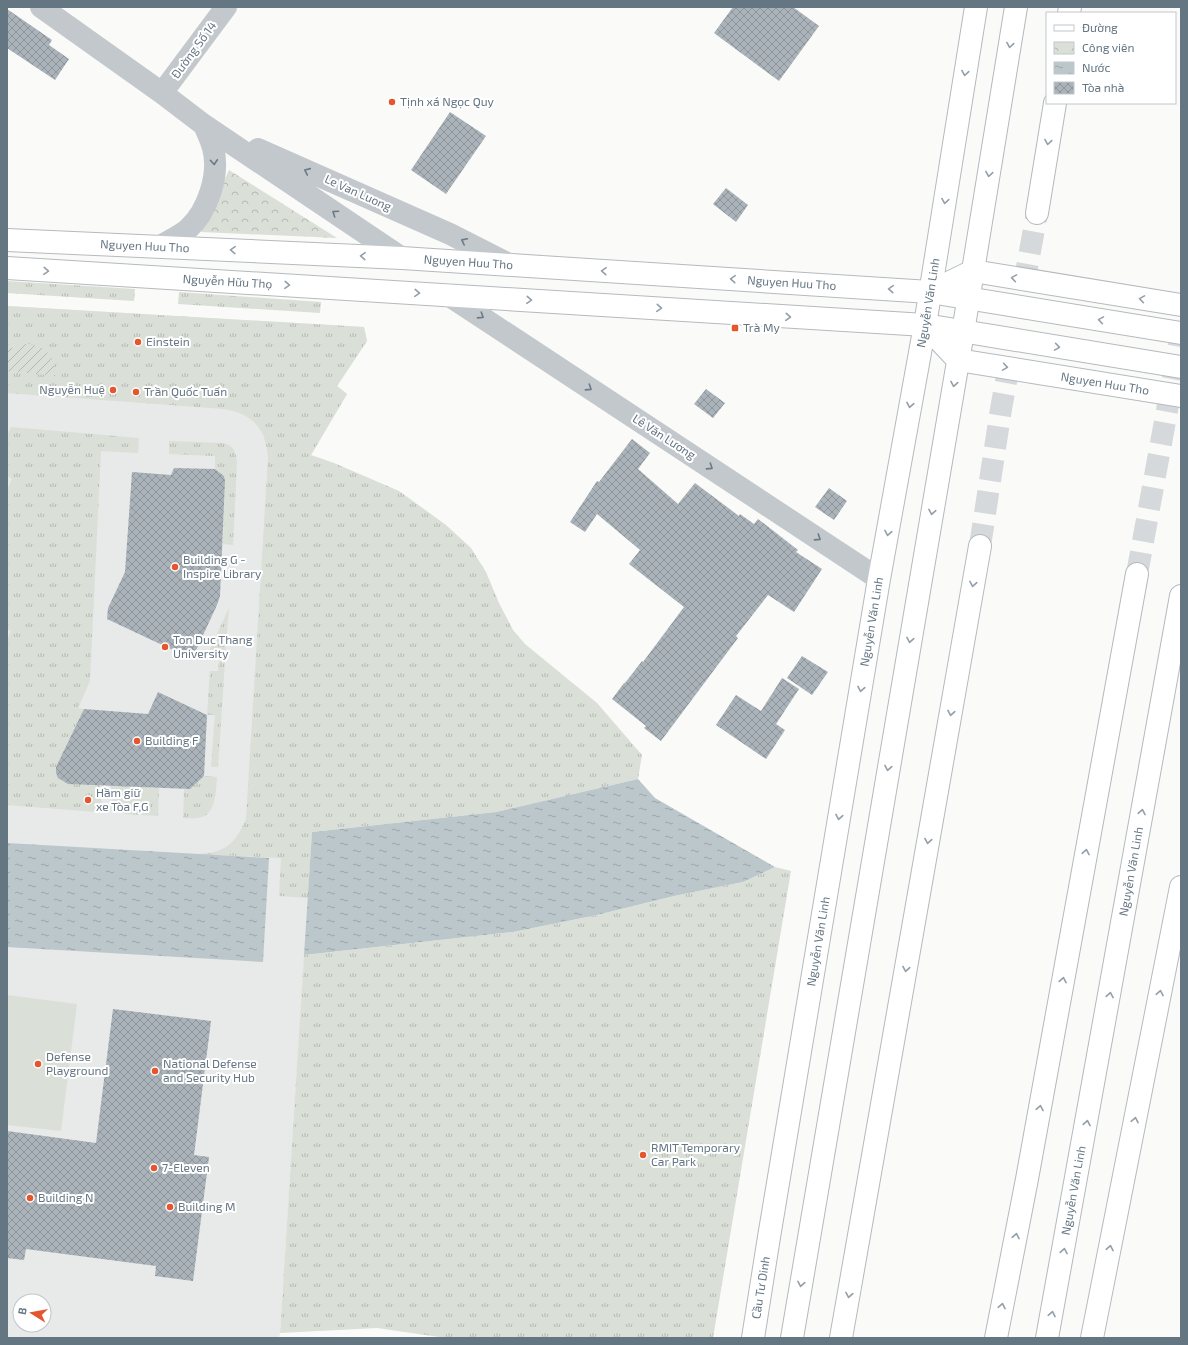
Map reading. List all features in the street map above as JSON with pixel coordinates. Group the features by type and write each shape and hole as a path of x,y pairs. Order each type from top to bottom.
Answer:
{"main road":[{"name":"Nguyễn Văn Linh","path":"769,1237 880,579 925,325 976,7"},
{"path":"792,1338 963,332 1016,7"},
{"path":"1037,213 1055,104"},
{"name":"Nguyen Huu Tho","path":"7,240 402,258 930,292 1181,333"},
{"name":"Nguyễn Hữu Thọ","path":"7,268 448,295"},
{"name":"Nguyen Huu Tho","path":"930,292 973,271"},
{"path":"973,271 1181,305"},
{"path":"448,295 925,325 1181,367"},
{"path":"925,325 958,360"},
{"name":"Nguyen Huu Tho","path":"958,360 1181,396"},
{"path":"841,1338 980,546"},
{"path":"996,1338 1137,574"},
{"name":"Nguyễn Văn Linh","path":"1047,1338 1181,596"},
{"path":"1092,1338 1181,887"},
{"name":"Cầu Tư Dinh","path":"753,1338 769,1237"}],"street":[{"name":"Le Van Luong","path":"41,7 162,93 204,125 402,258"},
{"name":"Đường Số 14","path":"162,93 226,7"},
{"name":"Le Van Luong","path":"204,125 450,234 511,265"},
{"path":"159,247 187,230 201,214 210,193 215,171 214,149 204,125"},
{"name":"Lê Văn Lương","path":"448,295 880,579"}],"shaded area":[{"name":"Ton Duc Thang University","path":"7,306 364,327 367,341 337,386 347,394 311,455 308,898 279,1338 7,1338"}],"green space":[{"path":"229,170 337,238 201,232"},
{"path":"7,281 135,289 134,301 7,293"},
{"path":"179,292 321,302 320,313 178,304"},
{"path":"7,306 364,327 367,341 337,386 347,394 311,455 334,463 399,491 446,525 471,548 486,572 499,603 513,630 525,644 597,703 642,755 638,779 496,812 312,832 308,898 279,896 281,858 196,854 214,852 227,846 237,836 246,819 268,458 264,438 256,424 250,419 234,411 224,409 7,393"},
{"path":"19,345 36,345 49,354 54,364 55,376 7,371 7,350"},
{"path":"11,427 139,438 138,453 101,451 90,681 78,708 84,709 56,767 58,778 68,784 100,785 101,800 109,813 7,805 7,641 11,631 7,629 7,490 12,479 7,476 7,436"},
{"path":"169,441 223,443 227,444 234,450 237,463 233,545 223,544 225,481 224,476 215,469 215,456 169,454"},
{"path":"229,608 225,656 208,653"},
{"path":"219,661 225,661 218,767 211,767 215,715 207,715 210,671 218,671"},
{"path":"204,776 217,777 216,794 213,806 207,815 202,817 183,818 184,789 190,789"},
{"path":"111,785 159,788 158,816 124,814 113,801 111,795"},
{"path":"775,867 791,871 713,1338 446,1338 377,1328 280,1333 304,955 513,932 597,915 674,896 743,882"},
{"name":"Defense Playground","path":"7,995 77,1004 61,1131 7,1125"}],"water":[{"path":"638,779 655,798 775,867 743,882 674,896 597,915 513,932 304,955 312,832 496,812"},
{"path":"7,843 269,858 263,962 7,947"}],"building":[{"path":"733,7 793,7 819,26 779,81 714,33"},
{"path":"7,9 52,40 49,45 69,59 55,80 7,48"},
{"path":"450,112 486,136 446,194 411,170"},
{"path":"726,188 748,205 736,222 713,204"},
{"path":"706,389 725,403 713,418 694,404"},
{"path":"632,439 650,453 638,469 678,504 695,483 739,516 740,514 754,524 758,519 798,550 796,552 822,569 794,612 768,595 736,636 738,638 661,741 644,728 646,726 612,699 642,661 643,662 684,607 629,564 640,550 597,514 585,532 570,522 597,481 599,482"},
{"name":"Building G - Inspire Library","path":"174,468 215,469 224,476 225,481 220,596 192,659 107,619 108,608 125,572 132,472 171,475"},
{"path":"829,488 847,501 834,520 815,507"},
{"path":"802,656 828,672 812,695 787,678"},
{"path":"782,678 799,689 776,724 785,730 766,759 716,725 736,695 761,711"},
{"name":"Building F","path":"158,692 207,715 204,776 190,789 68,784 58,778 56,767 84,709 148,714"},
{"path":"113,1009 211,1021 194,1155 209,1157 193,1281 155,1276 156,1266 26,1249 24,1260 7,1258 7,1131 96,1143"}],"tunnel":[{"path":"980,546 1001,409 1037,213"},
{"path":"1137,574 1181,334"}],"place":[{"name":"Tịnh xá Ngọc Quy","path":"392,102"},
{"name":"Trà My","path":"735,328"},
{"name":"Einstein","path":"138,342"},
{"name":"Nguyễn Huệ","path":"113,390"},
{"name":"Trần Quốc Tuấn","path":"136,392"},
{"name":"Building G - Inspire Library","path":"175,567"},
{"name":"Ton Duc Thang University","path":"165,647"},
{"name":"Building F","path":"137,741"},
{"name":"Hầm giữ xe Tòa F,G","path":"88,800"},
{"name":"Defense Playground","path":"38,1064"},
{"name":"National Defense and Security Hub","path":"155,1071"},
{"name":"RMIT Temporary Car Park","path":"643,1155"},
{"name":"7-Eleven","path":"154,1168"},
{"name":"Building N","path":"30,1198"},
{"name":"Building M","path":"170,1207"}]}
